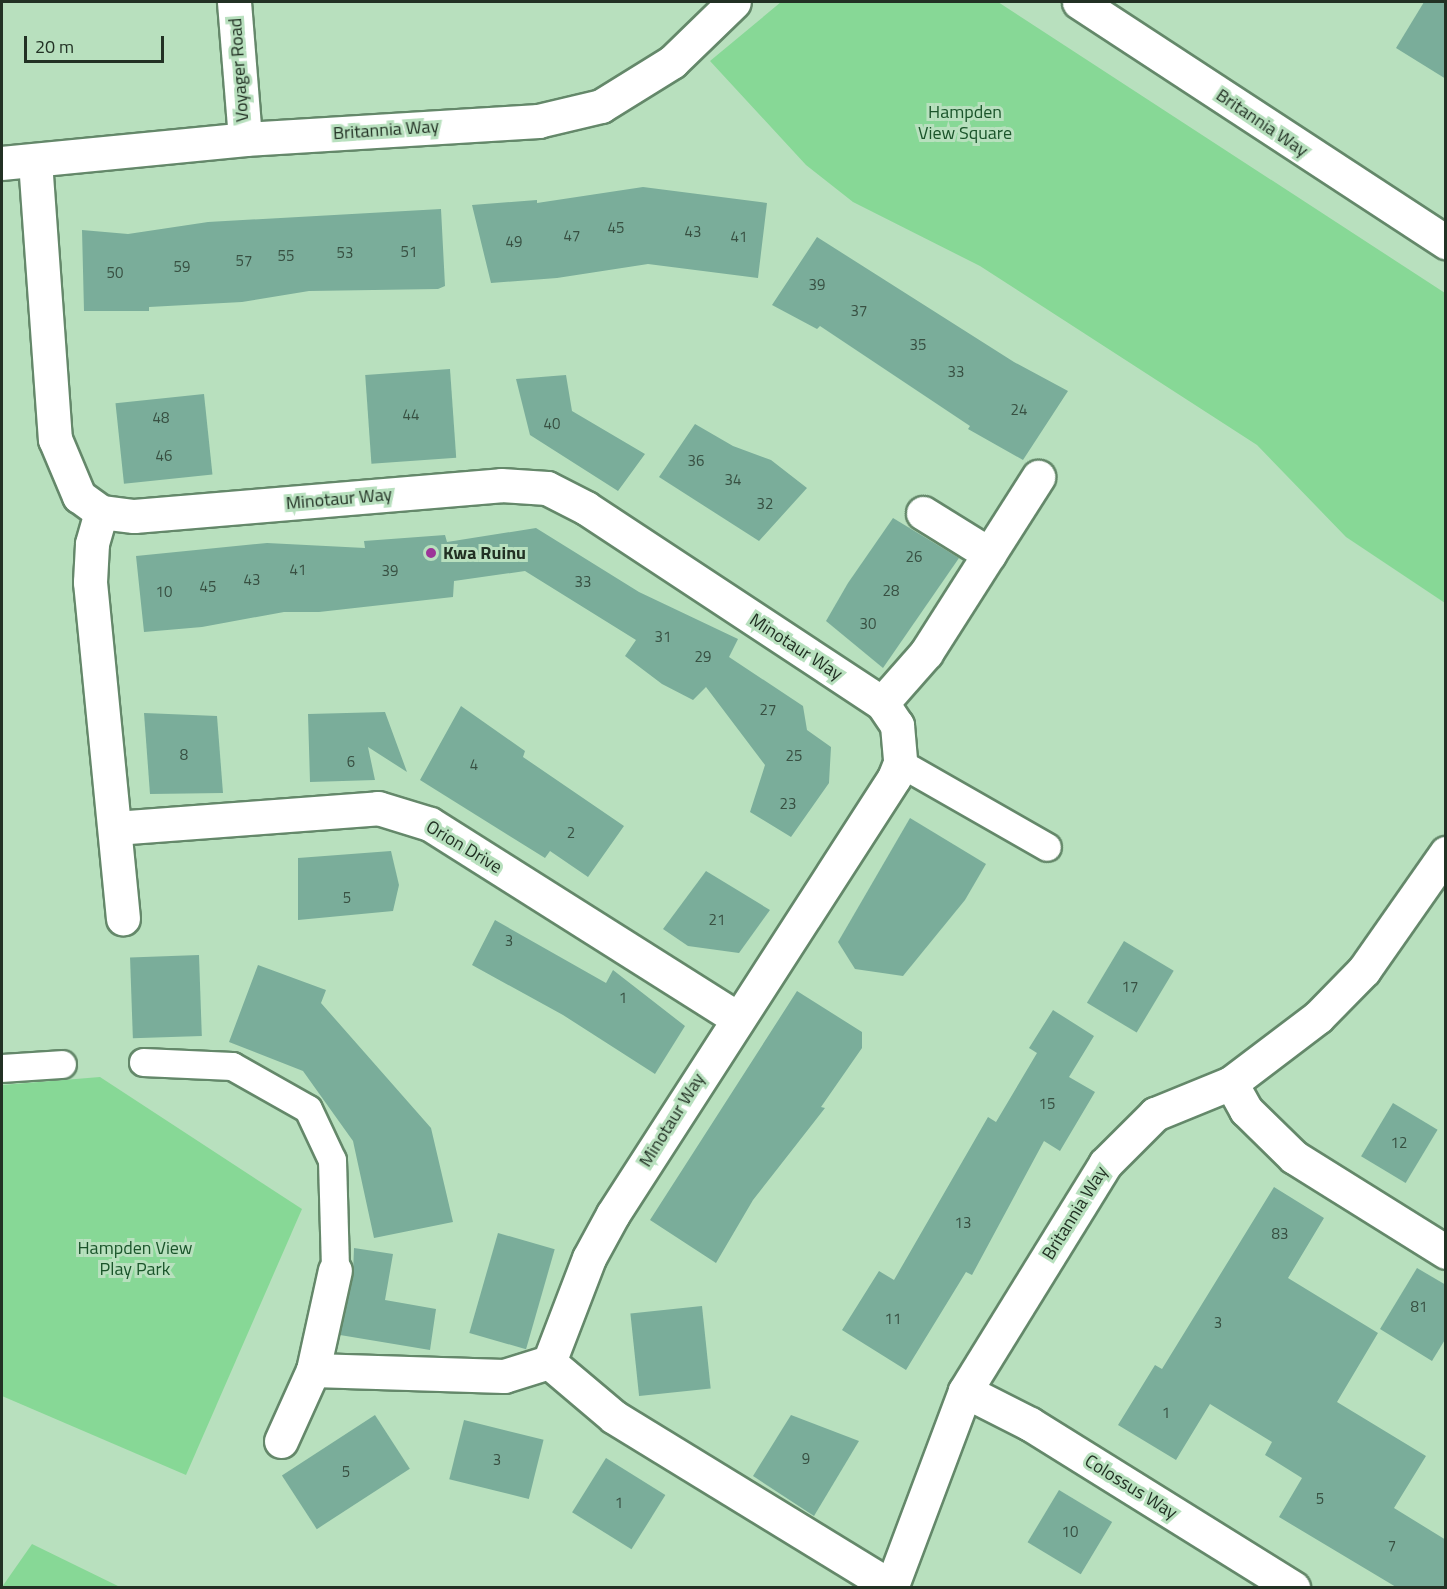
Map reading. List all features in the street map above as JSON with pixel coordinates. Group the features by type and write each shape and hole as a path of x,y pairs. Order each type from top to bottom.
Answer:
{"street":[{"name":"Voyager Road","path":"234,2 244,139"},
{"name":"Britannia Way","path":"2,163 244,139 538,120 601,106 672,62 734,2"},
{"name":"Britannia Way","path":"1079,2 1446,242"},
{"path":"34,161 55,439 79,496 100,512 92,544 90,582 123,918"},
{"path":"882,703 926,653 1038,477"},
{"name":"Minotaur Way","path":"100,512 134,516 501,485 548,488 586,508 882,703 897,725 900,763 608,1222 589,1258 549,1362"},
{"path":"924,513 989,554"},
{"name":"Orion Drive","path":"115,828 378,808 430,824 737,1017"},
{"name":"Britannia Way","path":"891,1587 965,1391 1105,1164 1155,1114 1231,1083 1318,1017 1364,970 1446,853"},
{"path":"1231,1083 1246,1110 1294,1157 1446,1252"},
{"path":"281,1441 313,1370 335,1270"},
{"path":"313,1370 504,1376 549,1362 614,1417 694,1470 891,1587"},
{"name":"Colossus Way","path":"965,1391 1030,1424 1293,1587"}],"lane":[{"path":"900,763 1047,847"},
{"path":"143,1062 232,1066 308,1109 332,1160 335,1270"},
{"path":"2,1068 62,1064"}],"green space":[{"name":"Hampden View Square","path":"781,2 998,2 1445,293 1445,603 1346,537 1257,445 980,266 853,202 806,165 710,61"},
{"name":"Hampden View Play Park","path":"100,1077 302,1209 186,1475 2,1396 2,1085"},
{"path":"32,1544 120,1587 2,1587"}],"building":[{"path":"1424,2 1446,2 1446,79 1396,48"},
{"path":"643,187 767,203 758,278 648,264 557,278 491,283 472,205 537,200 537,203"},
{"path":"441,209 445,286 438,289 309,291 242,302 149,307 149,311 84,311 82,230 128,234 208,222"},
{"path":"817,237 1014,362 1068,391 1023,460 968,429 970,426 820,326 817,329 772,305"},
{"path":"450,369 456,458 371,464 365,375"},
{"path":"566,375 572,411 645,454 618,491 530,435 516,379"},
{"path":"204,394 212,475 124,484 115,403"},
{"path":"695,424 733,446 771,460 807,488 759,541 659,477"},
{"path":"893,518 959,558 883,668 826,621 848,583"},
{"path":"536,528 639,592 738,639 729,657 803,706 807,730 831,747 829,783 791,837 750,812 765,765 706,687 693,700 662,684 625,656 636,640 525,571 454,581 453,597 319,612 284,612 202,627 144,632 136,556 267,543 365,548 364,541 445,535 447,542"},
{"path":"461,706 525,751 523,757 624,826 588,877 550,851 545,858 420,780"},
{"path":"385,712 407,772 368,747 375,780 310,782 308,714"},
{"path":"144,713 217,716 223,793 150,794"},
{"path":"910,818 986,864 965,900 903,976 855,969 838,942"},
{"path":"391,851 399,885 393,911 298,920 298,858"},
{"path":"706,871 770,910 739,953 688,946 663,929"},
{"path":"495,920 606,983 613,970 685,1026 655,1074 563,1015 472,965"},
{"path":"1124,941 1174,971 1137,1033 1087,1003"},
{"path":"199,955 202,1036 133,1038 130,957"},
{"path":"258,965 326,990 321,1003 431,1128 453,1222 374,1238 353,1141 303,1071 229,1042"},
{"path":"797,991 862,1032 862,1048 821,1107 825,1108 753,1200 716,1263 650,1220"},
{"path":"1053,1010 1094,1036 1069,1077 1095,1092 1060,1151 1044,1141 972,1275 966,1272 906,1370 842,1330 879,1271 894,1280 988,1117 996,1122 1037,1053 1029,1048"},
{"path":"1393,1103 1438,1130 1406,1183 1361,1156"},
{"path":"1274,1187 1324,1218 1288,1278 1378,1333 1337,1402 1426,1456 1394,1508 1446,1540 1446,1587 1396,1587 1279,1517 1302,1478 1265,1455 1272,1442 1210,1404 1176,1460 1118,1425 1155,1365 1162,1369"},
{"path":"498,1233 555,1249 526,1349 469,1333"},
{"path":"354,1248 393,1254 385,1300 436,1309 430,1350 340,1335 353,1274"},
{"path":"1417,1268 1446,1285 1446,1338 1432,1361 1380,1329"},
{"path":"702,1306 711,1389 639,1396 630,1314"},
{"path":"375,1415 410,1469 317,1529 282,1475"},
{"path":"791,1415 859,1441 814,1516 753,1476"},
{"path":"464,1420 544,1440 529,1499 449,1479"},
{"path":"606,1458 665,1495 631,1549 572,1512"},
{"path":"1059,1490 1112,1522 1081,1574 1028,1542"}],"place":[{"name":"Kwa Ruinu","path":"431,553"}]}
